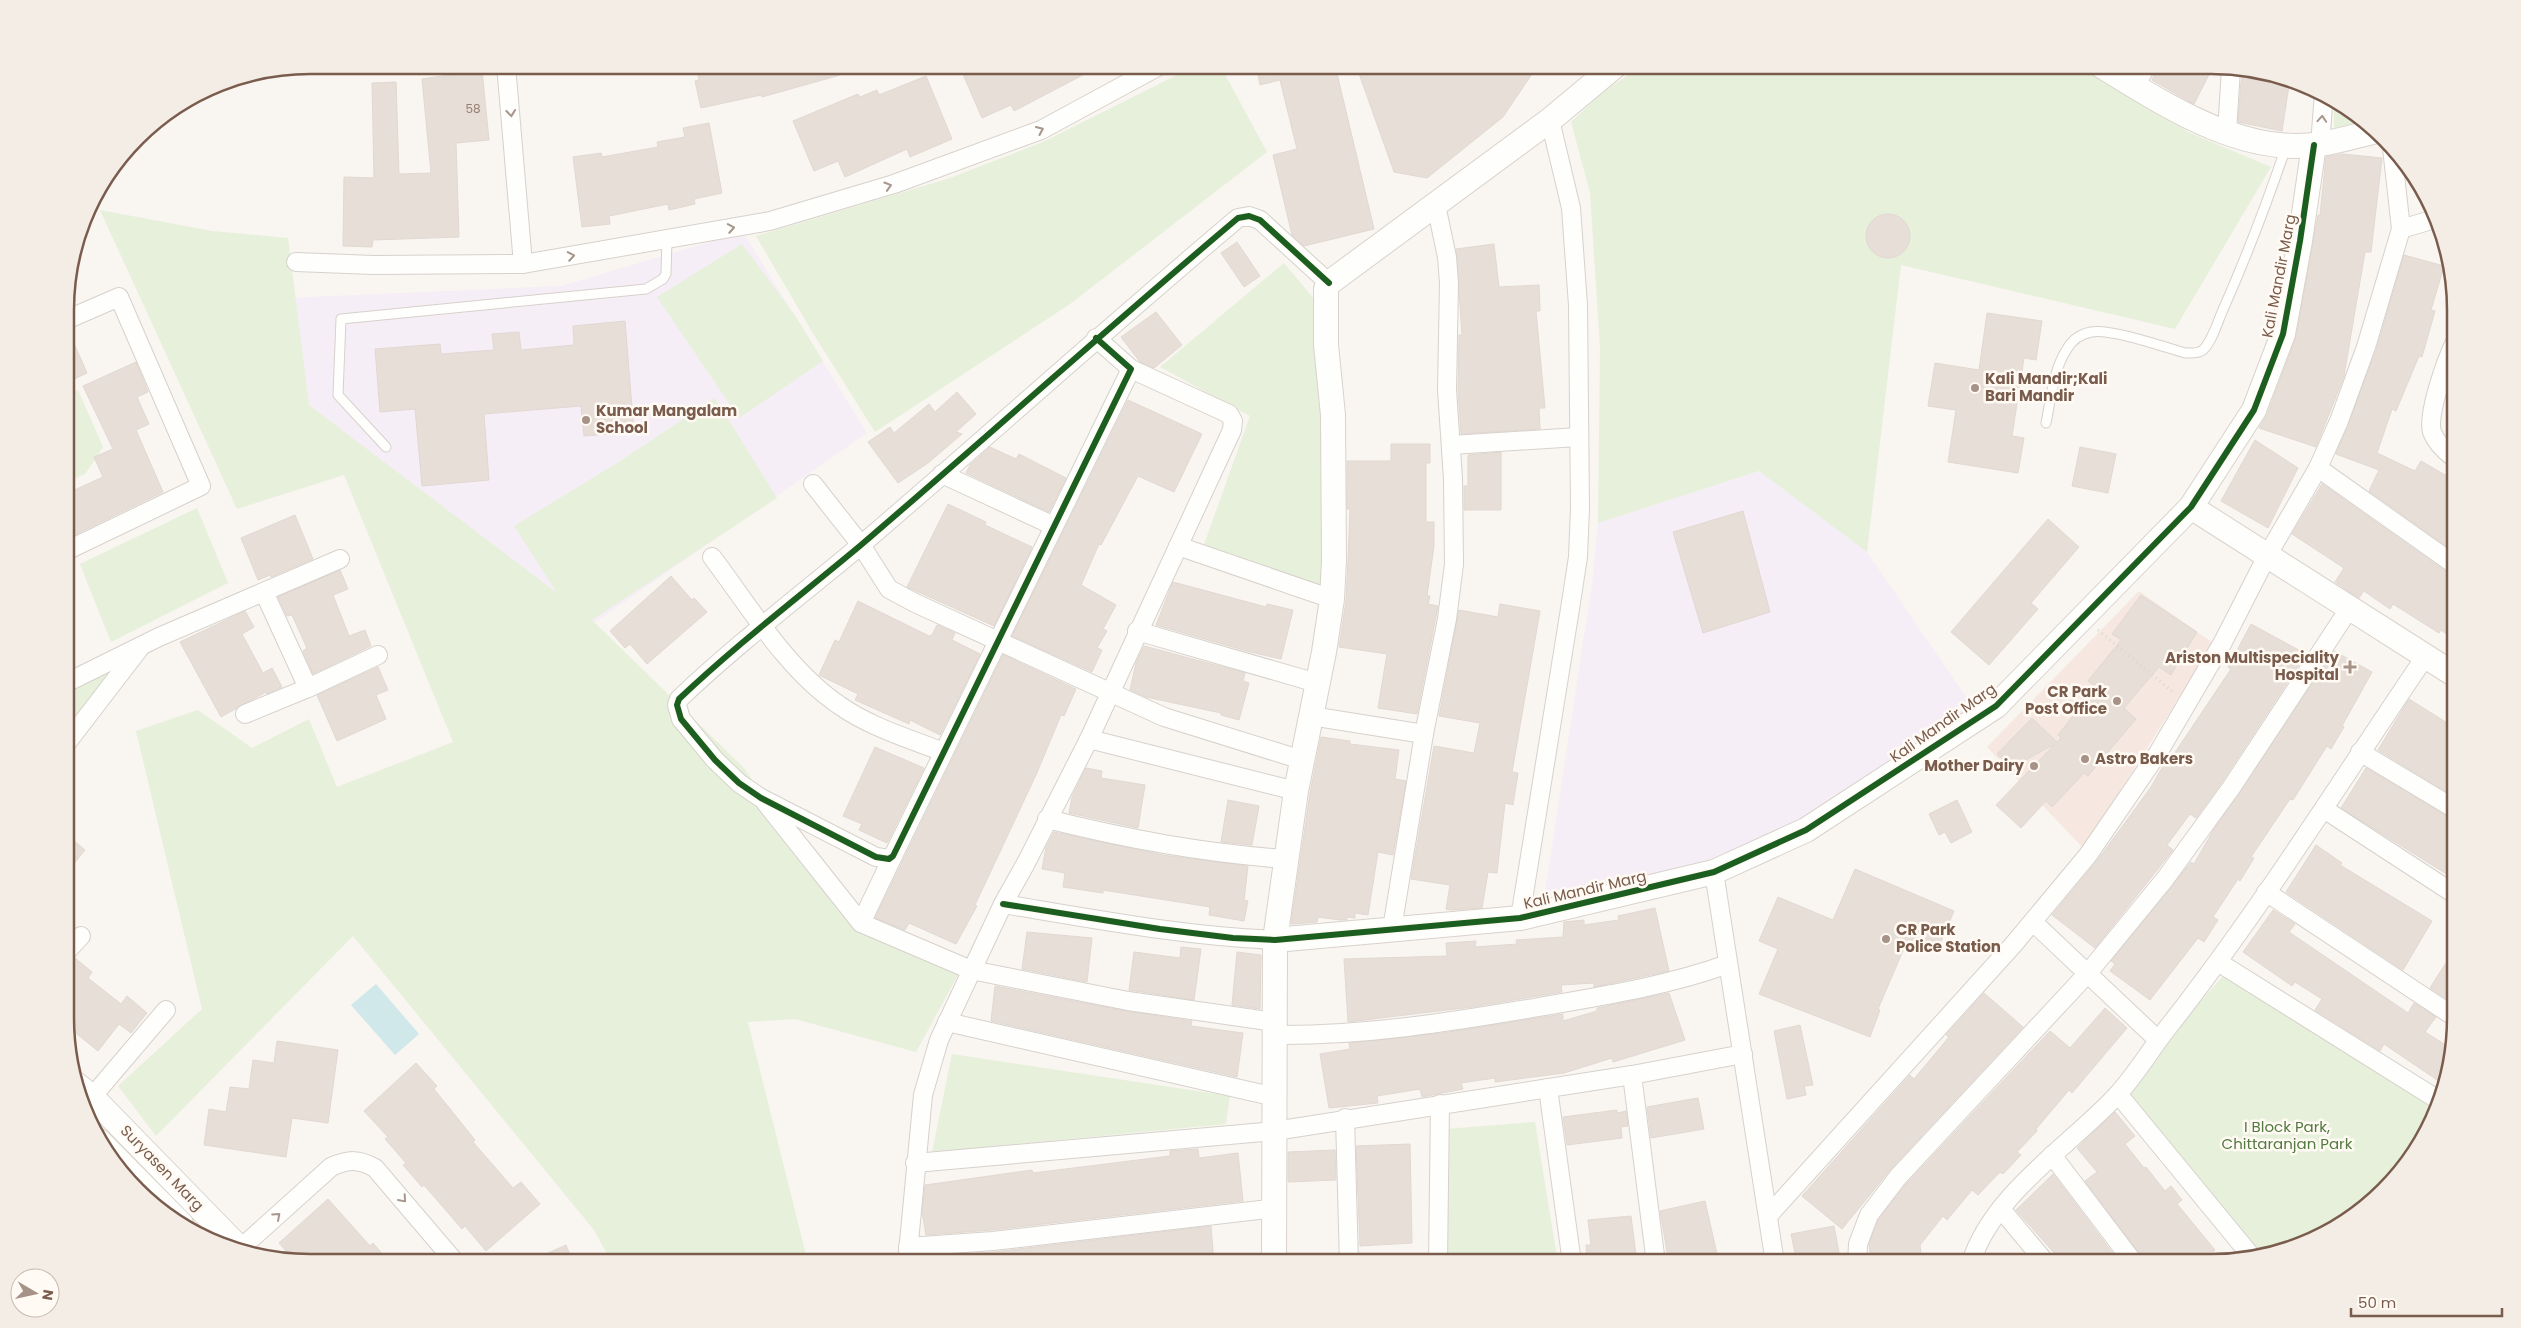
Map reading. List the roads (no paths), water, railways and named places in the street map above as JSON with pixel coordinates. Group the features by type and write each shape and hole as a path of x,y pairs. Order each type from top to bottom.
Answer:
{"street":[{"path":"507,74 523,264"},
{"path":"296,262 373,265 523,264 770,221 894,184 1041,130 1144,74"},
{"path":"1274,1254 1276,1208 1274,1131 1275,940 1296,791 1332,599 1335,496 1333,415 1324,296 1329,282 1550,120 1592,79 1601,74"},
{"path":"2115,74 2181,114 2227,133 2271,144 2317,145 2368,133"},
{"path":"2136,86 2142,74"},
{"path":"2227,133 2231,74"},
{"path":"2317,145 2323,102"},
{"path":"1520,918 1578,557 1580,508 1578,305 1571,208 1550,120"},
{"name":"Kali Mandir Marg","path":"1275,940 1520,918 1714,872 1806,830 1996,706 2191,506 2254,410 2283,334 2317,145"},
{"path":"1768,1216 2033,922 2088,855 2158,753 2223,642 2267,556 2318,468 2339,421 2366,347 2400,229 2393,160"},
{"path":"1392,928 1424,734 1447,619 1454,564 1447,390 1448,275 1447,257 1436,205"},
{"path":"893,856 889,859 876,856 761,798 739,783 715,760 681,719 677,705 684,695 763,625 861,545 1096,338 1238,218 1249,216 1260,220 1329,282"},
{"path":"2400,229 2430,220"},
{"path":"74,317 119,297 201,486 74,547"},
{"path":"908,1254 923,1095 938,1040 1003,904 1089,739 1137,631 1232,430 1233,421 1229,414 1132,369 1096,338"},
{"path":"2447,367 2432,415 2432,430 2438,444 2447,452"},
{"path":"861,923 998,639 1132,369"},
{"path":"1450,445 1578,437"},
{"path":"2318,468 2447,559"},
{"path":"942,474 1054,526"},
{"path":"813,484 861,545 889,589 915,603 998,639 1164,717 1302,760"},
{"path":"2191,506 2447,670"},
{"path":"1178,546 1332,599"},
{"path":"712,557 763,625 810,682 838,705 868,722 943,752"},
{"path":"74,679 141,646 340,559"},
{"path":"264,592 308,688"},
{"path":"1857,1254 1858,1244 1869,1215 1898,1177 2088,973 2165,879 2231,788 2349,609"},
{"path":"1137,631 1317,683"},
{"path":"74,734 141,646"},
{"path":"245,714 308,688 378,655"},
{"path":"1974,1254 2001,1208 2052,1155 2118,1094 2218,962 2324,810 2360,752 2426,657"},
{"path":"1311,716 1424,734"},
{"path":"1089,739 1296,791"},
{"path":"2360,752 2447,804"},
{"path":"761,798 861,923 971,970 1274,1028 1322,1034 1411,1026 1491,1015 1601,996 1698,975 1728,964"},
{"path":"2324,810 2447,889"},
{"path":"1047,818 1176,848 1286,859"},
{"path":"1714,872 1774,1254"},
{"path":"2266,892 2447,1012"},
{"path":"1003,904 1169,930 1233,938 1275,940"},
{"path":"2033,922 2158,1040"},
{"path":"74,944 81,936"},
{"path":"2218,962 2434,1097"},
{"path":"85,1089 166,1010"},
{"path":"947,1022 1275,1097"},
{"path":"916,1163 1274,1131 1345,1118 1632,1075 1743,1054"},
{"path":"1632,1075 1655,1254"},
{"path":"1548,1088 1571,1254"},
{"name":"Suryasen Marg","path":"85,1091 233,1241"},
{"path":"2118,1094 2247,1251"},
{"path":"1438,1254 1440,1104"},
{"path":"1345,1118 1349,1254"},
{"path":"2052,1155 2128,1254"},
{"path":"249,1246 331,1167 346,1160 362,1160 376,1168 448,1254"},
{"path":"914,1254 993,1241 1276,1208"},
{"path":"2001,1208 2039,1254"}],"lane":[{"path":"2046,423 2058,369 2067,349 2077,337 2092,331 2109,332 2185,353 2194,354 2202,351 2209,342 2263,214 2287,145"},
{"path":"386,447 338,395 341,319 646,289 663,279 666,274 667,239"}],"water":[{"path":"376,984 419,1034 395,1055 351,1005"}],"place":[{"name":"Kali Mandir;Kali Bari Mandir","path":"1975,388"},
{"name":"Kumar Mangalam School","path":"586,420"},
{"name":"Ariston Multispeciality Hospital","path":"2350,667"},
{"name":"CR Park Post Office","path":"2117,701"},
{"name":"Astro Bakers","path":"2085,759"},
{"name":"Mother Dairy","path":"2034,766"},
{"name":"CR Park Police Station","path":"1886,939"}],"park label":[{"name":"I Block Park, Chittaranjan Park","path":"2287,1136"}]}
